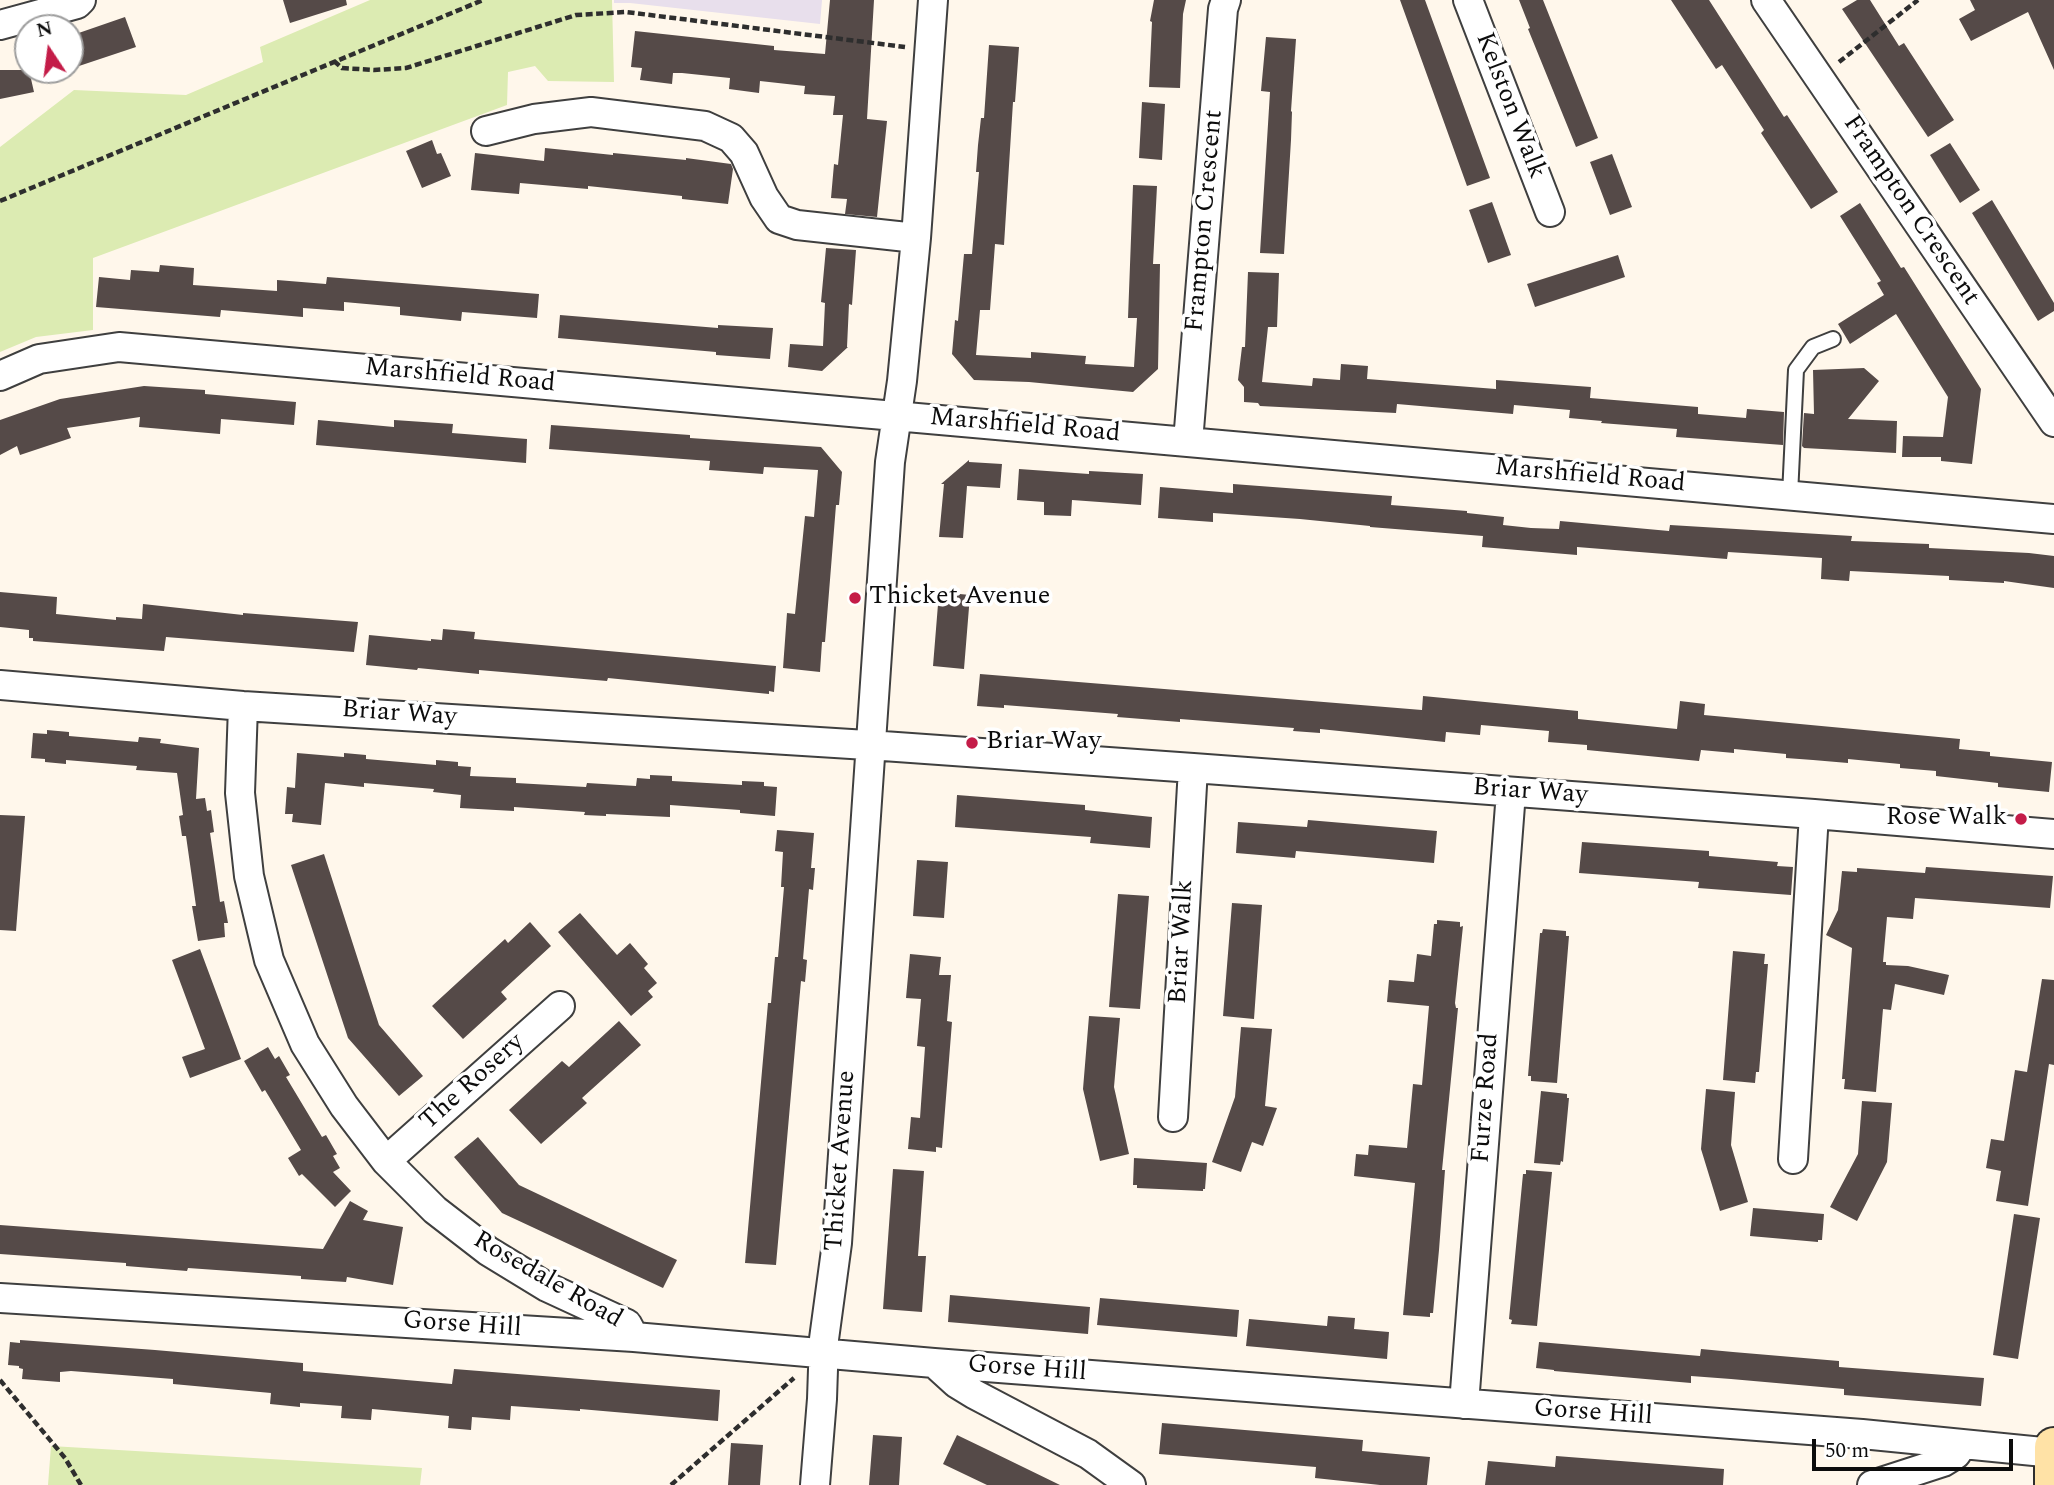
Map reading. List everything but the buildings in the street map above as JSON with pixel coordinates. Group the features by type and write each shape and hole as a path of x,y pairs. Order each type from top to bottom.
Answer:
{"street":[{"path":"0,25 77,4 81,0"},
{"name":"Thicket Avenue","path":"815,1485 825,1323 837,1244 890,462 902,381 916,238 933,0"},
{"name":"Frampton Crescent","path":"1188,442 1223,9 1226,0"},
{"name":"Kelston Walk","path":"1468,0 1550,212"},
{"name":"Frampton Crescent","path":"1766,0 2054,422"},
{"path":"486,131 534,119 591,112 705,126 731,138 744,153 764,198 779,219 797,225 916,238"},
{"name":"Marshfield Road","path":"0,376 39,359 119,347 2054,519"},
{"name":"Briar Way","path":"0,685 243,705 1193,768 2054,834"},
{"name":"Rosedale Road","path":"243,705 240,793 249,876 269,960 305,1044 344,1105 386,1161 435,1210 488,1251 547,1287 627,1324 634,1337"},
{"name":"Briar Walk","path":"1173,1116 1193,768"},
{"name":"Furze Road","path":"1464,1404 1511,792"},
{"path":"1793,1159 1814,814"},
{"name":"The Rosery","path":"386,1161 560,1006"},
{"name":"Gorse Hill","path":"0,1298 634,1337 934,1363 1862,1434 2054,1459"},
{"path":"934,1363 956,1383 1088,1454 1130,1485"},
{"path":"1872,1485 1943,1462 1951,1458 1962,1445"}],"lane":[{"path":"1790,495 1796,369 1813,347 1833,339"}],"path":[{"path":"0,201 483,0"},
{"path":"1819,77 1918,0"},
{"path":"334,61 342,68 406,68 576,15 626,12 930,50"},
{"path":"671,1485 823,1353"},
{"path":"0,1380 65,1458 81,1485"}],"shaded area":[{"path":"614,0 822,0 820,24 614,3"}],"green space":[{"path":"370,0 612,0 614,82 548,81 535,66 508,72 507,105 93,258 93,330 36,337 0,352 0,147 74,90 186,95 263,62 260,47"},
{"path":"51,1446 422,1468 420,1485 48,1485"}],"place":[{"name":"Thicket Avenue","path":"855,598"},
{"name":"Briar Way","path":"972,743"},
{"name":"Rose Walk","path":"2021,819"}]}
